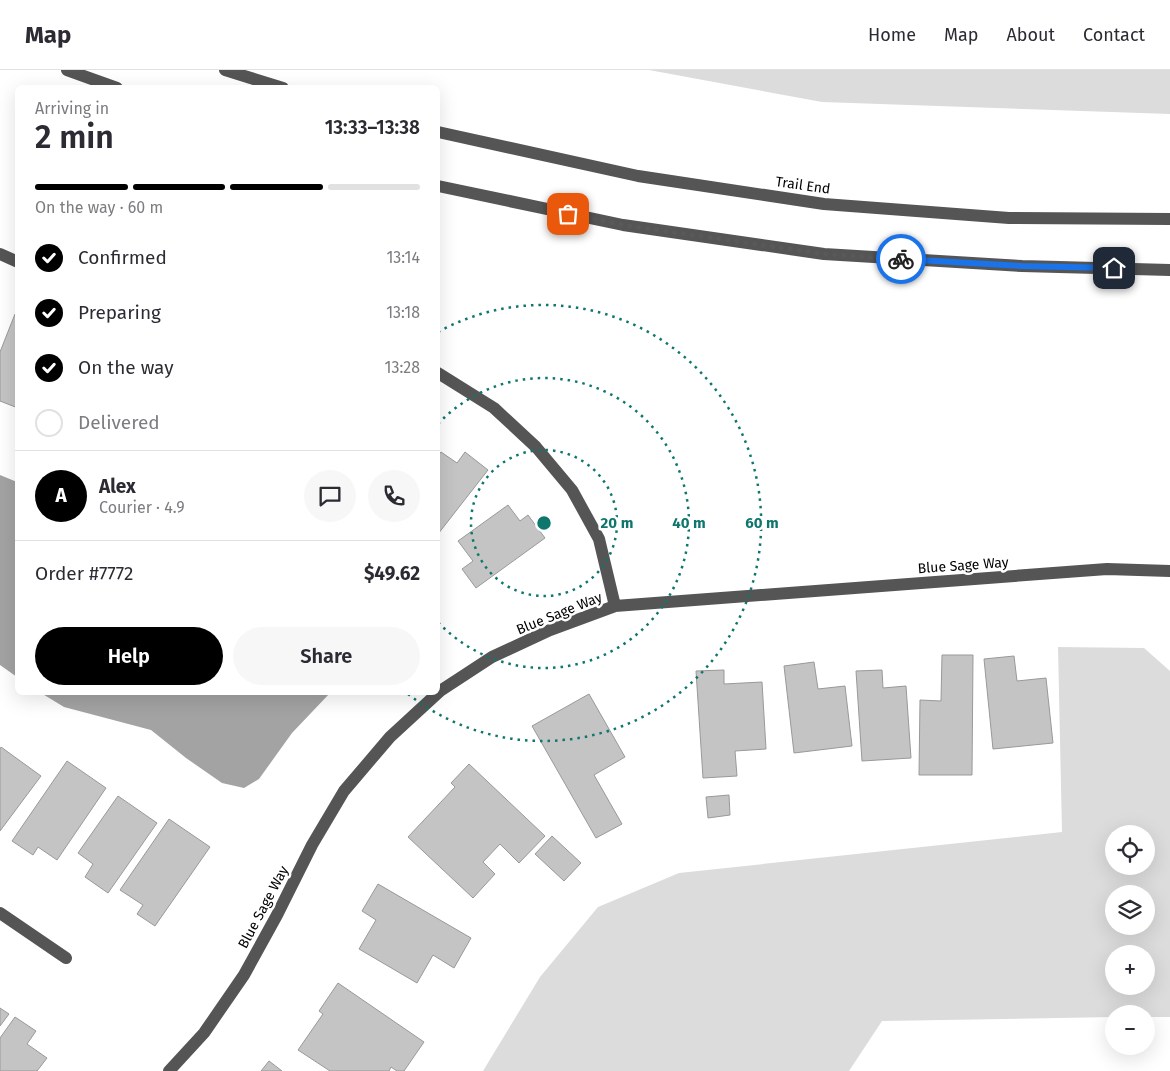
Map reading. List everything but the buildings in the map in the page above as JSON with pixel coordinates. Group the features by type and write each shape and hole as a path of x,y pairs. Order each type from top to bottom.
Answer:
{"street":[{"path":"67,70 109,85"},
{"path":"225,70 273,85"},
{"name":"Trail End","path":"440,132 638,176 824,204 1009,218 1170,219"},
{"path":"440,186 623,225 824,254 1022,266 1170,270"},
{"path":"0,254 15,261"},
{"path":"440,374 494,408 536,447 572,490 599,539 615,606"},
{"name":"Blue Sage Way","path":"440,691 492,657 550,630 615,606 1107,569 1170,571"},
{"name":"Blue Sage Way","path":"170,1071 204,1033 244,975 312,845 344,791 390,737 436,695"},
{"path":"0,913 66,958"}],"shaded area":[{"path":"649,70 1170,70 1170,114 822,102"},
{"path":"0,475 15,481 15,676 0,665"},
{"path":"1058,647 1144,648 1170,671 1170,1017 1155,1017 1155,1005 1105,1005 1105,1017 882,1021 849,1071 483,1071 540,977 598,907 679,873 1062,832"},
{"path":"44,695 328,695 292,733 259,779 244,788 222,783 186,758 151,730 64,707"}],"way so far":[{"path":"568,214 623,225 824,254 901,259"}],"route":[{"path":"901,259 1022,266 1114,268"}]}
